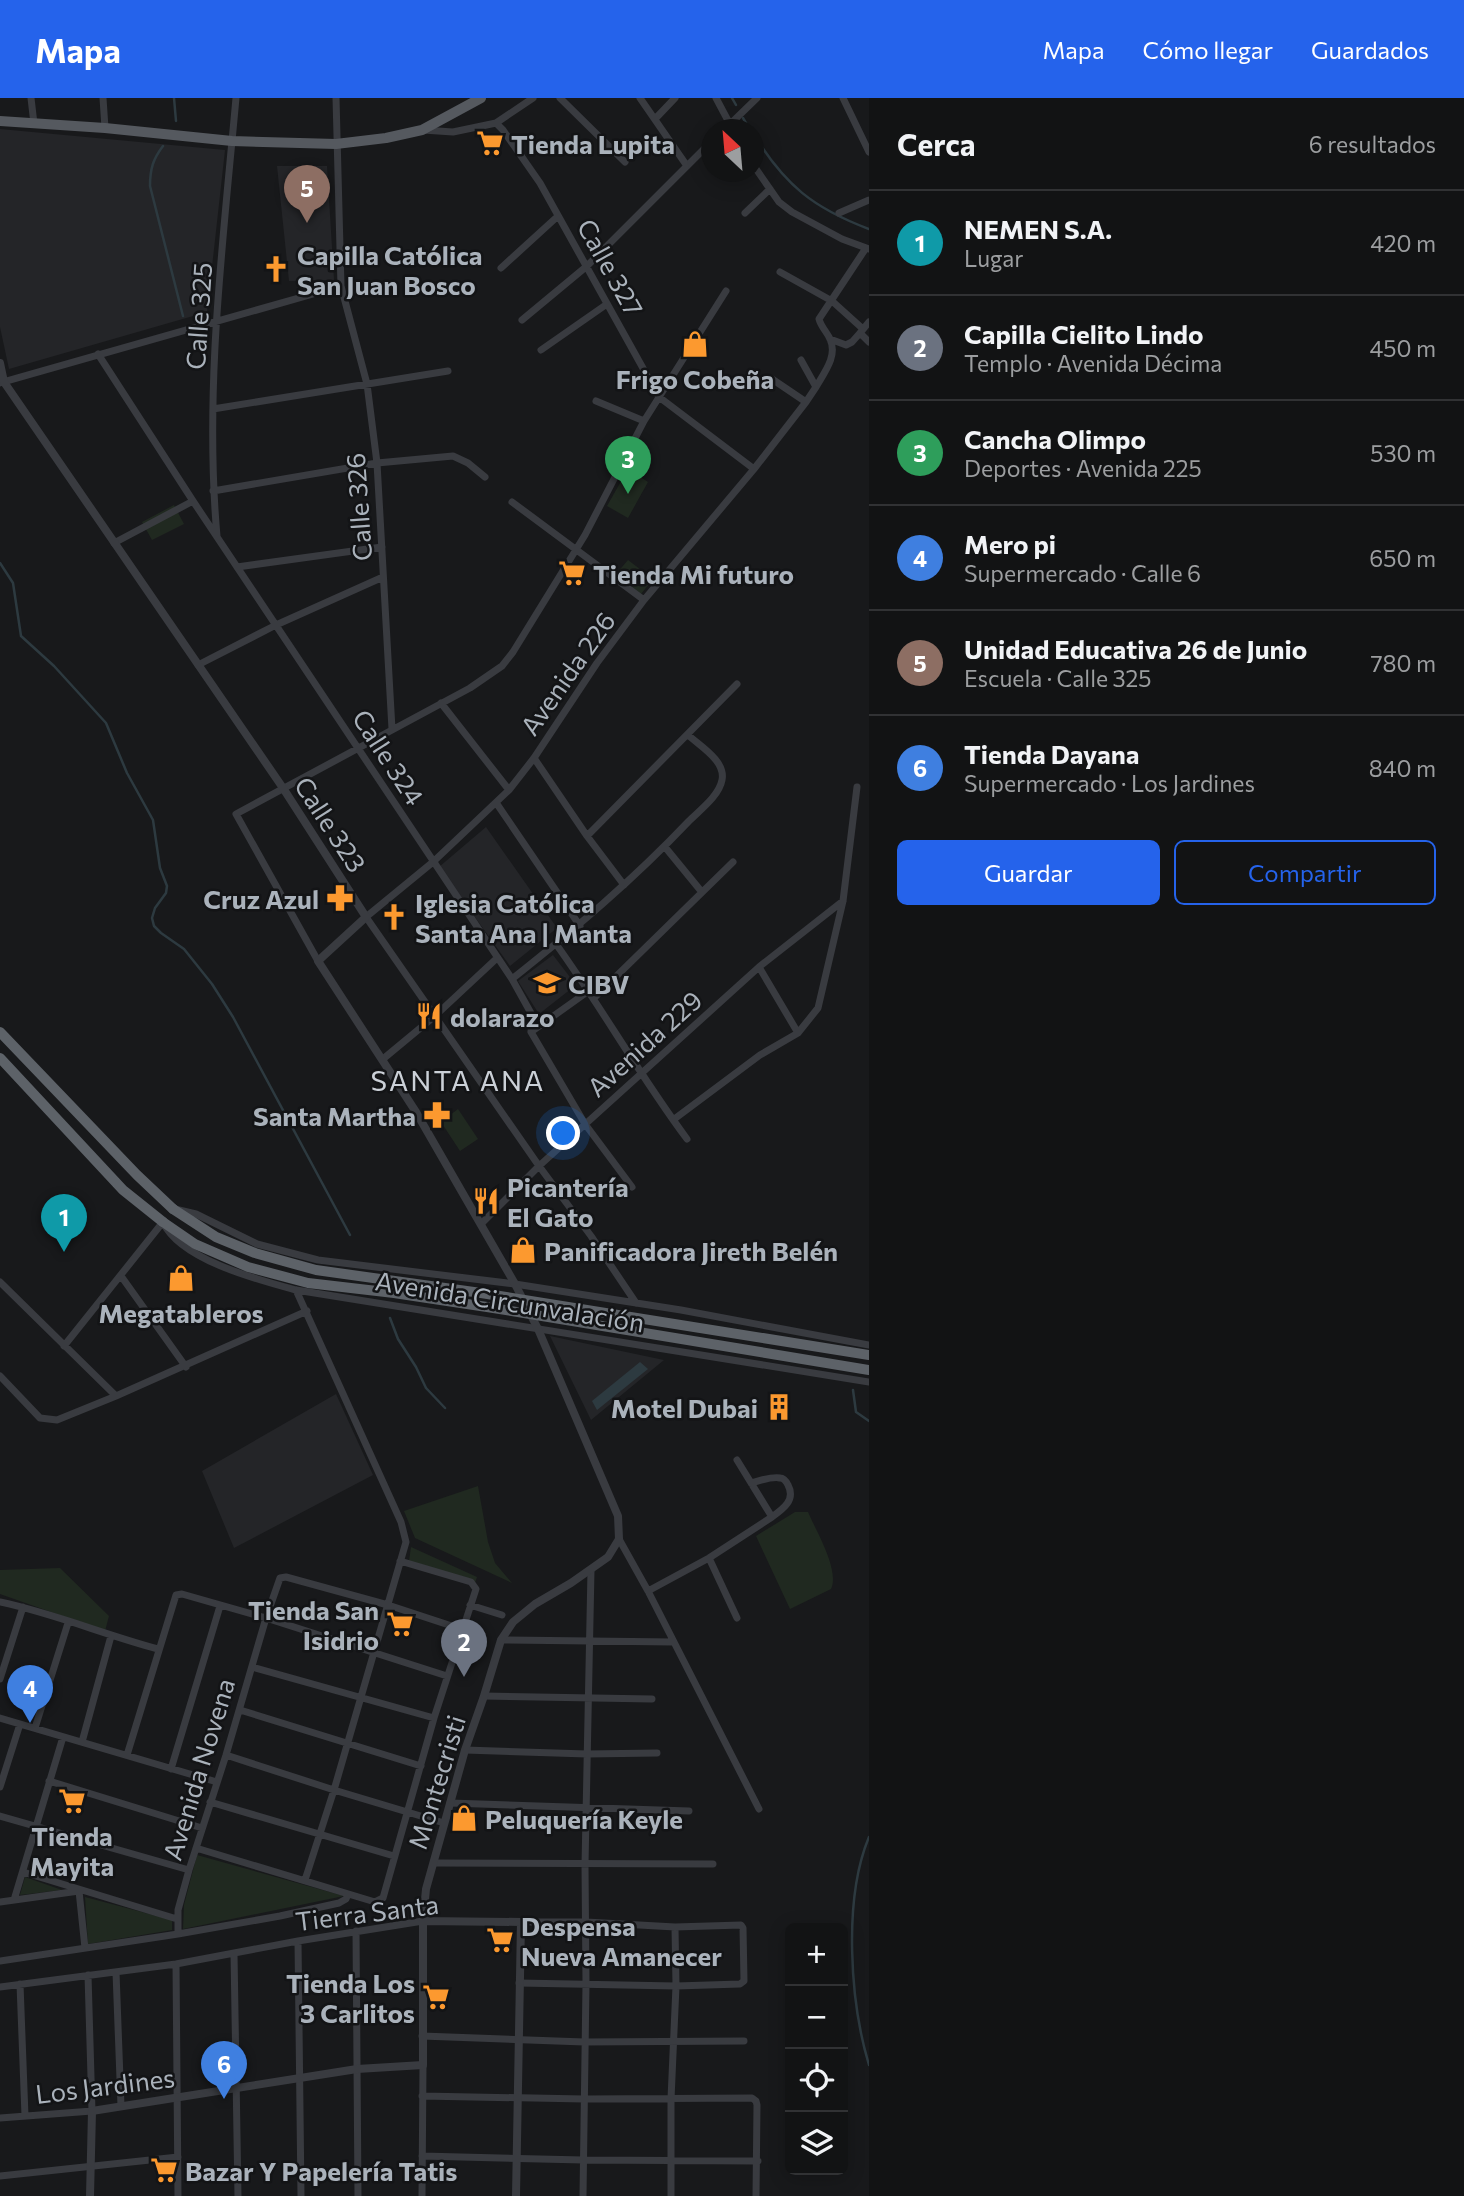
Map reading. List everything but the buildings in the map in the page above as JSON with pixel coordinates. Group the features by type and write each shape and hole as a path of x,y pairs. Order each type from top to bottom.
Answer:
{"highway":[{"name":"Avenida Circunvalación","path":"0,1032 173,1209 216,1237 255,1253 316,1270 869,1354"},
{"name":"Avenida Circunvalación","path":"0,1058 123,1190 163,1223 195,1244 238,1262 308,1283 460,1303 869,1370"}],"main road":[{"path":"0,121 232,141 336,144 386,138 422,130 481,98"}],"street":[{"path":"31,98 34,124"},
{"path":"103,98 105,128"},
{"name":"Calle 325","path":"217,536 213,491 213,409 236,98"},
{"path":"2,383 341,286 336,98"},
{"path":"422,130 453,132 496,123 533,98"},
{"path":"560,98 625,162"},
{"path":"640,98 687,166"},
{"path":"655,119 675,98"},
{"path":"716,98 725,119"},
{"path":"737,119 757,98"},
{"path":"843,98 869,152"},
{"name":"Calle 327","path":"496,123 521,154 558,216 659,397 754,469"},
{"path":"522,320 587,266 701,152"},
{"path":"764,181 779,202 792,212 867,249 832,301"},
{"path":"745,213 769,189"},
{"path":"839,212 869,200"},
{"path":"501,268 558,216"},
{"path":"780,272 832,301 862,331 869,342"},
{"name":"Calle 326","path":"341,286 367,384 377,463 392,729"},
{"path":"726,292 644,421 577,549 502,666 470,688 236,814 318,961 416,1112 515,1284 538,1329 607,1489 618,1516 619,1539 759,1809"},
{"name":"Avenida 226","path":"366,917 433,862 509,790 644,600 754,469 806,402 830,362 830,339 819,319 832,301"},
{"path":"541,350 607,303"},
{"path":"830,339 846,345 852,342 869,322"},
{"name":"Calle 324","path":"98,354 496,959 512,979 532,1015 531,1032 585,1124 632,1187"},
{"path":"801,360 816,387"},
{"name":"Calle 323","path":"0,363 2,383 283,788 366,917 636,1303"},
{"path":"213,409 448,371"},
{"path":"772,379 806,402"},
{"path":"596,401 644,421"},
{"path":"213,491 377,463 453,456 468,463 485,477"},
{"path":"114,543 193,501"},
{"path":"512,502 644,600"},
{"path":"237,567 382,547"},
{"path":"198,665 276,625 383,577"},
{"path":"587,836 737,684"},
{"path":"441,703 509,790"},
{"path":"512,979 580,926 665,847 714,795 722,781 720,764 688,735"},
{"path":"534,758 624,885"},
{"path":"673,1120 753,1060 798,1033 818,1008 843,901 857,787"},
{"path":"497,804 580,926"},
{"path":"665,847 702,891"},
{"path":"531,1032 592,994 733,862"},
{"name":"Avenida 229","path":"481,1224 539,1166 759,967 843,901"},
{"path":"318,961 366,917"},
{"path":"556,944 687,1139"},
{"path":"383,1059 436,1015 496,959"},
{"path":"759,967 798,1033"},
{"name":"Avenida Circunvalación","path":"173,1209 195,1214 257,1244 318,1260 515,1284 869,1345"},
{"path":"64,1346 163,1223"},
{"name":"Avenida Circunvalación","path":"163,1223 167,1233 177,1242 210,1261 296,1290 869,1382"},
{"path":"121,1276 186,1367"},
{"path":"0,1282 116,1396"},
{"path":"296,1290 401,1522 406,1542 334,1790 304,1880"},
{"path":"0,1376 40,1418 57,1420 186,1367 307,1311"},
{"path":"737,1460 772,1517"},
{"path":"648,1591 709,1558 772,1517 790,1499 789,1485 784,1479 778,1477 751,1483"},
{"name":"Montecristi","path":"422,2196 423,1921 426,1889 465,1750 501,1640 513,1622 535,1604 608,1557 619,1539"},
{"path":"709,1558 737,1618"},
{"path":"196,1849 348,1895 375,1902 383,1898 434,1718 475,1589 471,1582 401,1561"},
{"path":"583,2196 585,1865 591,1570"},
{"name":"Avenida Novena","path":"178,1934 177,1919 189,1870 280,1578 286,1577 387,1605"},
{"path":"127,1755 176,1595 182,1594 266,1618 447,1676"},
{"path":"0,1602 158,1649"},
{"path":"387,1605 461,1629"},
{"path":"470,1605 502,1615"},
{"path":"171,1769 220,1606"},
{"path":"0,1679 23,1607"},
{"path":"35,1728 68,1623"},
{"path":"82,1742 111,1636"},
{"path":"501,1640 673,1642"},
{"path":"252,1667 434,1718"},
{"path":"484,1696 652,1699"},
{"path":"240,1710 421,1766"},
{"path":"0,1718 217,1782"},
{"path":"0,1787 20,1724"},
{"path":"14,1900 63,1737"},
{"path":"465,1750 657,1753"},
{"path":"226,1755 444,1823"},
{"path":"48,1781 202,1828"},
{"path":"210,1802 394,1856"},
{"path":"450,1803 689,1811"},
{"path":"0,1816 189,1870"},
{"path":"434,1863 713,1864"},
{"path":"23,1872 177,1919"},
{"path":"0,1902 79,1891"},
{"path":"79,1891 85,1948"},
{"path":"0,1961 178,1934 334,1905 344,1901 348,1895"},
{"name":"Tierra Santa","path":"0,1987 176,1964 423,1921 742,1926 743,1983 676,1986"},
{"path":"516,2196 520,1922"},
{"path":"671,2196 675,1927"},
{"path":"356,1931 358,2196"},
{"path":"298,1941 301,2196"},
{"path":"234,1953 239,2196"},
{"path":"176,1964 178,2196"},
{"path":"116,1972 121,2106"},
{"path":"88,1975 92,2111 89,2196"},
{"path":"519,1983 676,1986"},
{"path":"20,1984 25,2116"},
{"path":"422,2036 584,2042 744,2042"},
{"name":"Los Jardines","path":"0,2118 92,2111 357,2069 423,2065"},
{"path":"422,2096 517,2099 752,2098 756,2101 756,2196"},
{"path":"422,2156 758,2161"},
{"path":"0,2176 178,2157"}],"shaded area":[{"path":"0,129 225,150 207,312 9,369 0,327"},
{"path":"277,166 327,166 334,280 289,281"},
{"path":"628,469 648,482 628,518 607,506"},
{"path":"174,505 184,524 152,540 142,522"},
{"path":"628,560 653,579 641,594 616,574"},
{"path":"486,827 557,928 510,966 439,867"},
{"name":"CIBV","path":"553,955 576,985 539,1014 518,981"},
{"path":"458,1109 478,1139 460,1151 441,1122"},
{"path":"550,1336 664,1360 591,1420"},
{"path":"640,1362 648,1369 597,1410 592,1401"},
{"path":"336,1394 373,1475 234,1548 202,1471"},
{"path":"478,1486 488,1542 495,1563 512,1583 415,1538 404,1511"},
{"path":"795,1512 808,1512 830,1561 833,1581 831,1589 790,1609 756,1536"},
{"path":"411,1547 477,1577 475,1583 409,1561"},
{"path":"60,1568 109,1616 105,1631 0,1594 0,1570"},
{"path":"197,1855 344,1896 183,1929 184,1905"},
{"path":"25,1877 62,1890 20,1895"},
{"path":"85,1897 172,1920 172,1930 88,1944"}],"waterway":[{"path":"174,98 176,121"},
{"path":"732,98 736,105"},
{"path":"163,146 153,164 150,186 183,316"},
{"path":"764,150 777,168 802,193 832,212 869,229"},
{"path":"0,563 13,583 21,636 54,666 106,723 127,773 153,820 160,868 167,886 166,893 155,908 152,918 154,926 184,949 212,984 233,1017 350,1235"},
{"path":"390,1318 398,1339 426,1388 445,1408"},
{"path":"853,1390 856,1412 869,1421"},
{"path":"869,1837 855,1890 852,1951 857,2012 869,2065"}],"place":[{"name":"Tienda Lupita","path":"490,143"},
{"name":"Unidad Educativa 26 de Junio","path":"307,223"},
{"name":"Capilla Católica San Juan Bosco","path":"276,269"},
{"name":"Frigo Cobeña","path":"695,344"},
{"name":"Cancha Olimpo","path":"628,494"},
{"name":"Tienda Mi futuro","path":"572,573"},
{"name":"Cruz Azul","path":"340,898"},
{"name":"Iglesia Católica Santa Ana | Manta","path":"394,917"},
{"name":"CIBV","path":"547,983"},
{"name":"dolarazo","path":"429,1016"},
{"name":"Santa Martha","path":"437,1115"},
{"name":"Picantería El Gato","path":"486,1201"},
{"name":"Panificadora Jireth Belén","path":"523,1250"},
{"name":"NEMEN S.A.","path":"64,1252"},
{"name":"Megatableros","path":"181,1278"},
{"name":"Motel Dubai","path":"779,1407"},
{"name":"Tienda San Isidrio","path":"400,1624"},
{"name":"Capilla Cielito Lindo","path":"464,1677"},
{"name":"Mero pi","path":"30,1723"},
{"name":"Tienda Mayita","path":"72,1801"},
{"name":"Peluquería Keyle","path":"464,1818"},
{"name":"Despensa Nueva Amanecer","path":"500,1940"},
{"name":"Tienda Los 3 Carlitos","path":"436,1997"},
{"name":"Tienda Dayana","path":"224,2099"},
{"name":"Bazar Y Papelería Tatis","path":"164,2170"}],"district":[{"name":"SANTA ANA","path":"458,1080"}]}
